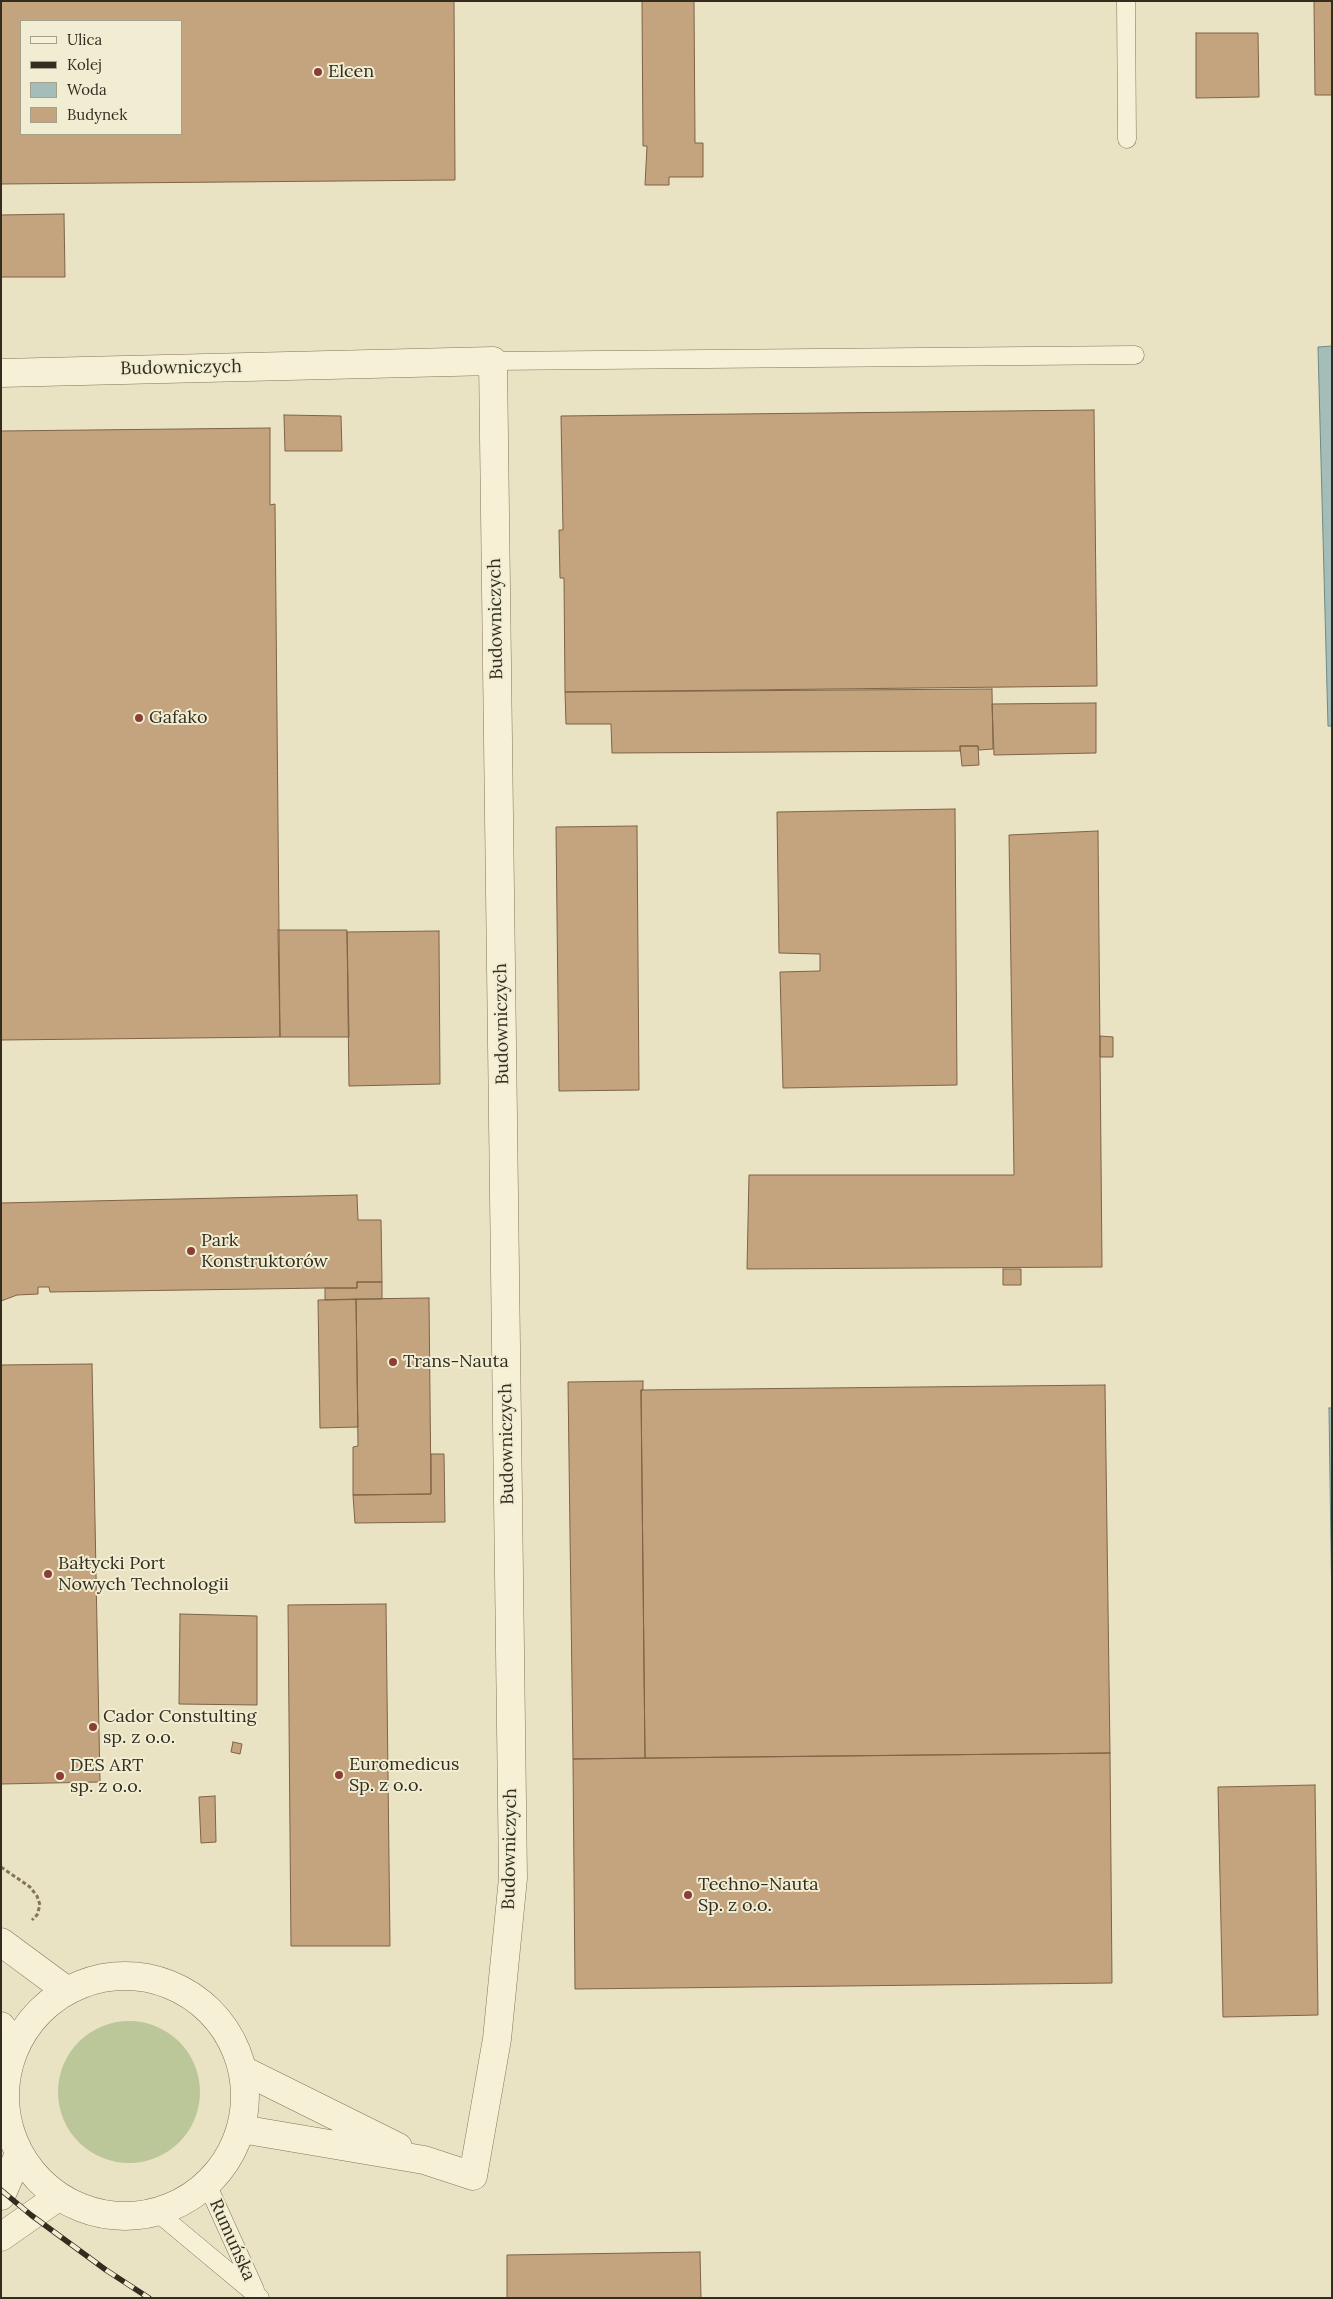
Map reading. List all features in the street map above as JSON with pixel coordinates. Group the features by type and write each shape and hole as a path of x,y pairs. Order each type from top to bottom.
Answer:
{"street":[{"name":"Budowniczych","path":"1,373 493,361 513,1878 498,2039 473,2176 424,2160"},
{"path":"4,1944 66,1990"},
{"path":"138,1976 174,1986 206,2007 229,2036 243,2070 245,2100 241,2129 228,2159 207,2184 184,2201 158,2212 124,2217 89,2212 58,2197 36,2178 19,2154 6,2118 5,2081 8,2035 66,1990 101,1978 138,1976"},
{"path":"243,2070 424,2160"},
{"path":"241,2129 424,2160"},
{"path":"1,2196 19,2154"},
{"path":"1,2238 58,2197"}],"lane":[{"path":"1126,1 1127,139"},
{"path":"493,361 1135,356"},
{"name":"Rumuńska","path":"207,2184 259,2296"},
{"name":"Rumuńska","path":"158,2212 259,2296"}],"path":[{"path":"1,1867 30,1887 37,1896 40,1905 37,1915 4,1944"}],"green space":[{"path":"129,2021 143,2022 156,2026 179,2042 195,2065 199,2078 199,2106 195,2119 179,2142 156,2158 143,2162 129,2163 115,2162 102,2158 79,2142 63,2119 59,2106 58,2092 59,2078 63,2065 79,2042 102,2026 115,2022"}],"water":[{"path":"1332,346 1332,726 1328,726 1318,347"},
{"path":"1329,1408 1332,1408 1332,1614"}],"building":[{"name":"Elcen","path":"1,1 454,1 455,180 1,184"},
{"path":"642,1 694,1 695,143 703,143 703,177 669,177 669,185 645,185 647,146 643,146"},
{"path":"1314,1 1332,1 1332,95 1315,95"},
{"path":"1196,33 1258,33 1259,97 1196,98"},
{"path":"64,214 65,277 1,277 1,215"},
{"path":"1094,410 1097,686 565,692 564,578 560,578 559,530 563,530 561,416"},
{"path":"284,415 341,416 342,451 285,451"},
{"name":"Gafako","path":"270,428 270,505 275,504 280,1037 1,1040 1,431"},
{"path":"992,689 993,749 979,750 978,746 960,746 960,751 612,753 611,724 566,724 565,692"},
{"path":"1096,703 1096,753 994,755 992,704"},
{"path":"960,746 978,746 979,765 962,766"},
{"path":"955,809 957,1085 783,1088 780,972 820,971 820,954 779,953 777,812"},
{"path":"637,826 639,1090 559,1091 556,827"},
{"path":"1098,831 1102,1267 747,1269 749,1175 1014,1175 1009,835"},
{"path":"278,930 347,930 349,1037 280,1037"},
{"path":"439,931 440,1084 349,1086 347,932"},
{"path":"1100,1036 1113,1037 1113,1057 1100,1057"},
{"name":"Park Konstruktorów","path":"357,1195 358,1220 381,1220 382,1282 357,1282 357,1288 50,1292 49,1287 38,1287 38,1294 17,1295 1,1301 1,1203"},
{"path":"1003,1269 1021,1269 1021,1285 1003,1285"},
{"path":"357,1282 382,1282 382,1299 325,1300 325,1288 357,1288"},
{"name":"Trans-Nauta","path":"429,1298 431,1494 353,1495 353,1447 358,1446 356,1299"},
{"path":"356,1299 358,1427 320,1428 318,1300"},
{"name":"Bałtycki Port Nowych Technologii","path":"92,1364 100,1782 1,1784 1,1365"},
{"path":"643,1381 643,1390 641,1390 645,1758 573,1759 568,1382"},
{"path":"1105,1385 1110,1753 645,1758 641,1390"},
{"path":"431,1454 444,1454 445,1522 355,1523 353,1495 431,1494"},
{"name":"Euromedicus Sp. z o.o.","path":"386,1604 390,1946 291,1946 288,1605"},
{"path":"180,1614 257,1616 257,1705 179,1704"},
{"path":"233,1742 242,1744 240,1754 231,1752"},
{"path":"1110,1753 1112,1983 575,1989 573,1759"},
{"path":"1315,1785 1318,2015 1223,2017 1218,1787"},
{"path":"215,1796 216,1842 201,1843 199,1797"},
{"path":"700,2252 701,2298 507,2298 507,2255"}],"railway":[{"path":"1,2190 31,2215 106,2270 149,2298"}],"place":[{"name":"Elcen","path":"318,72"},
{"name":"Gafako","path":"139,718"},
{"name":"Park Konstruktorów","path":"191,1251"},
{"name":"Trans-Nauta","path":"393,1362"},
{"name":"Bałtycki Port Nowych Technologii","path":"48,1574"},
{"name":"Cador Constulting sp. z o.o.","path":"93,1727"},
{"name":"Euromedicus Sp. z o.o.","path":"339,1775"},
{"name":"DES ART sp. z o.o.","path":"60,1776"},
{"name":"Techno-Nauta Sp. z o.o.","path":"688,1895"}]}
